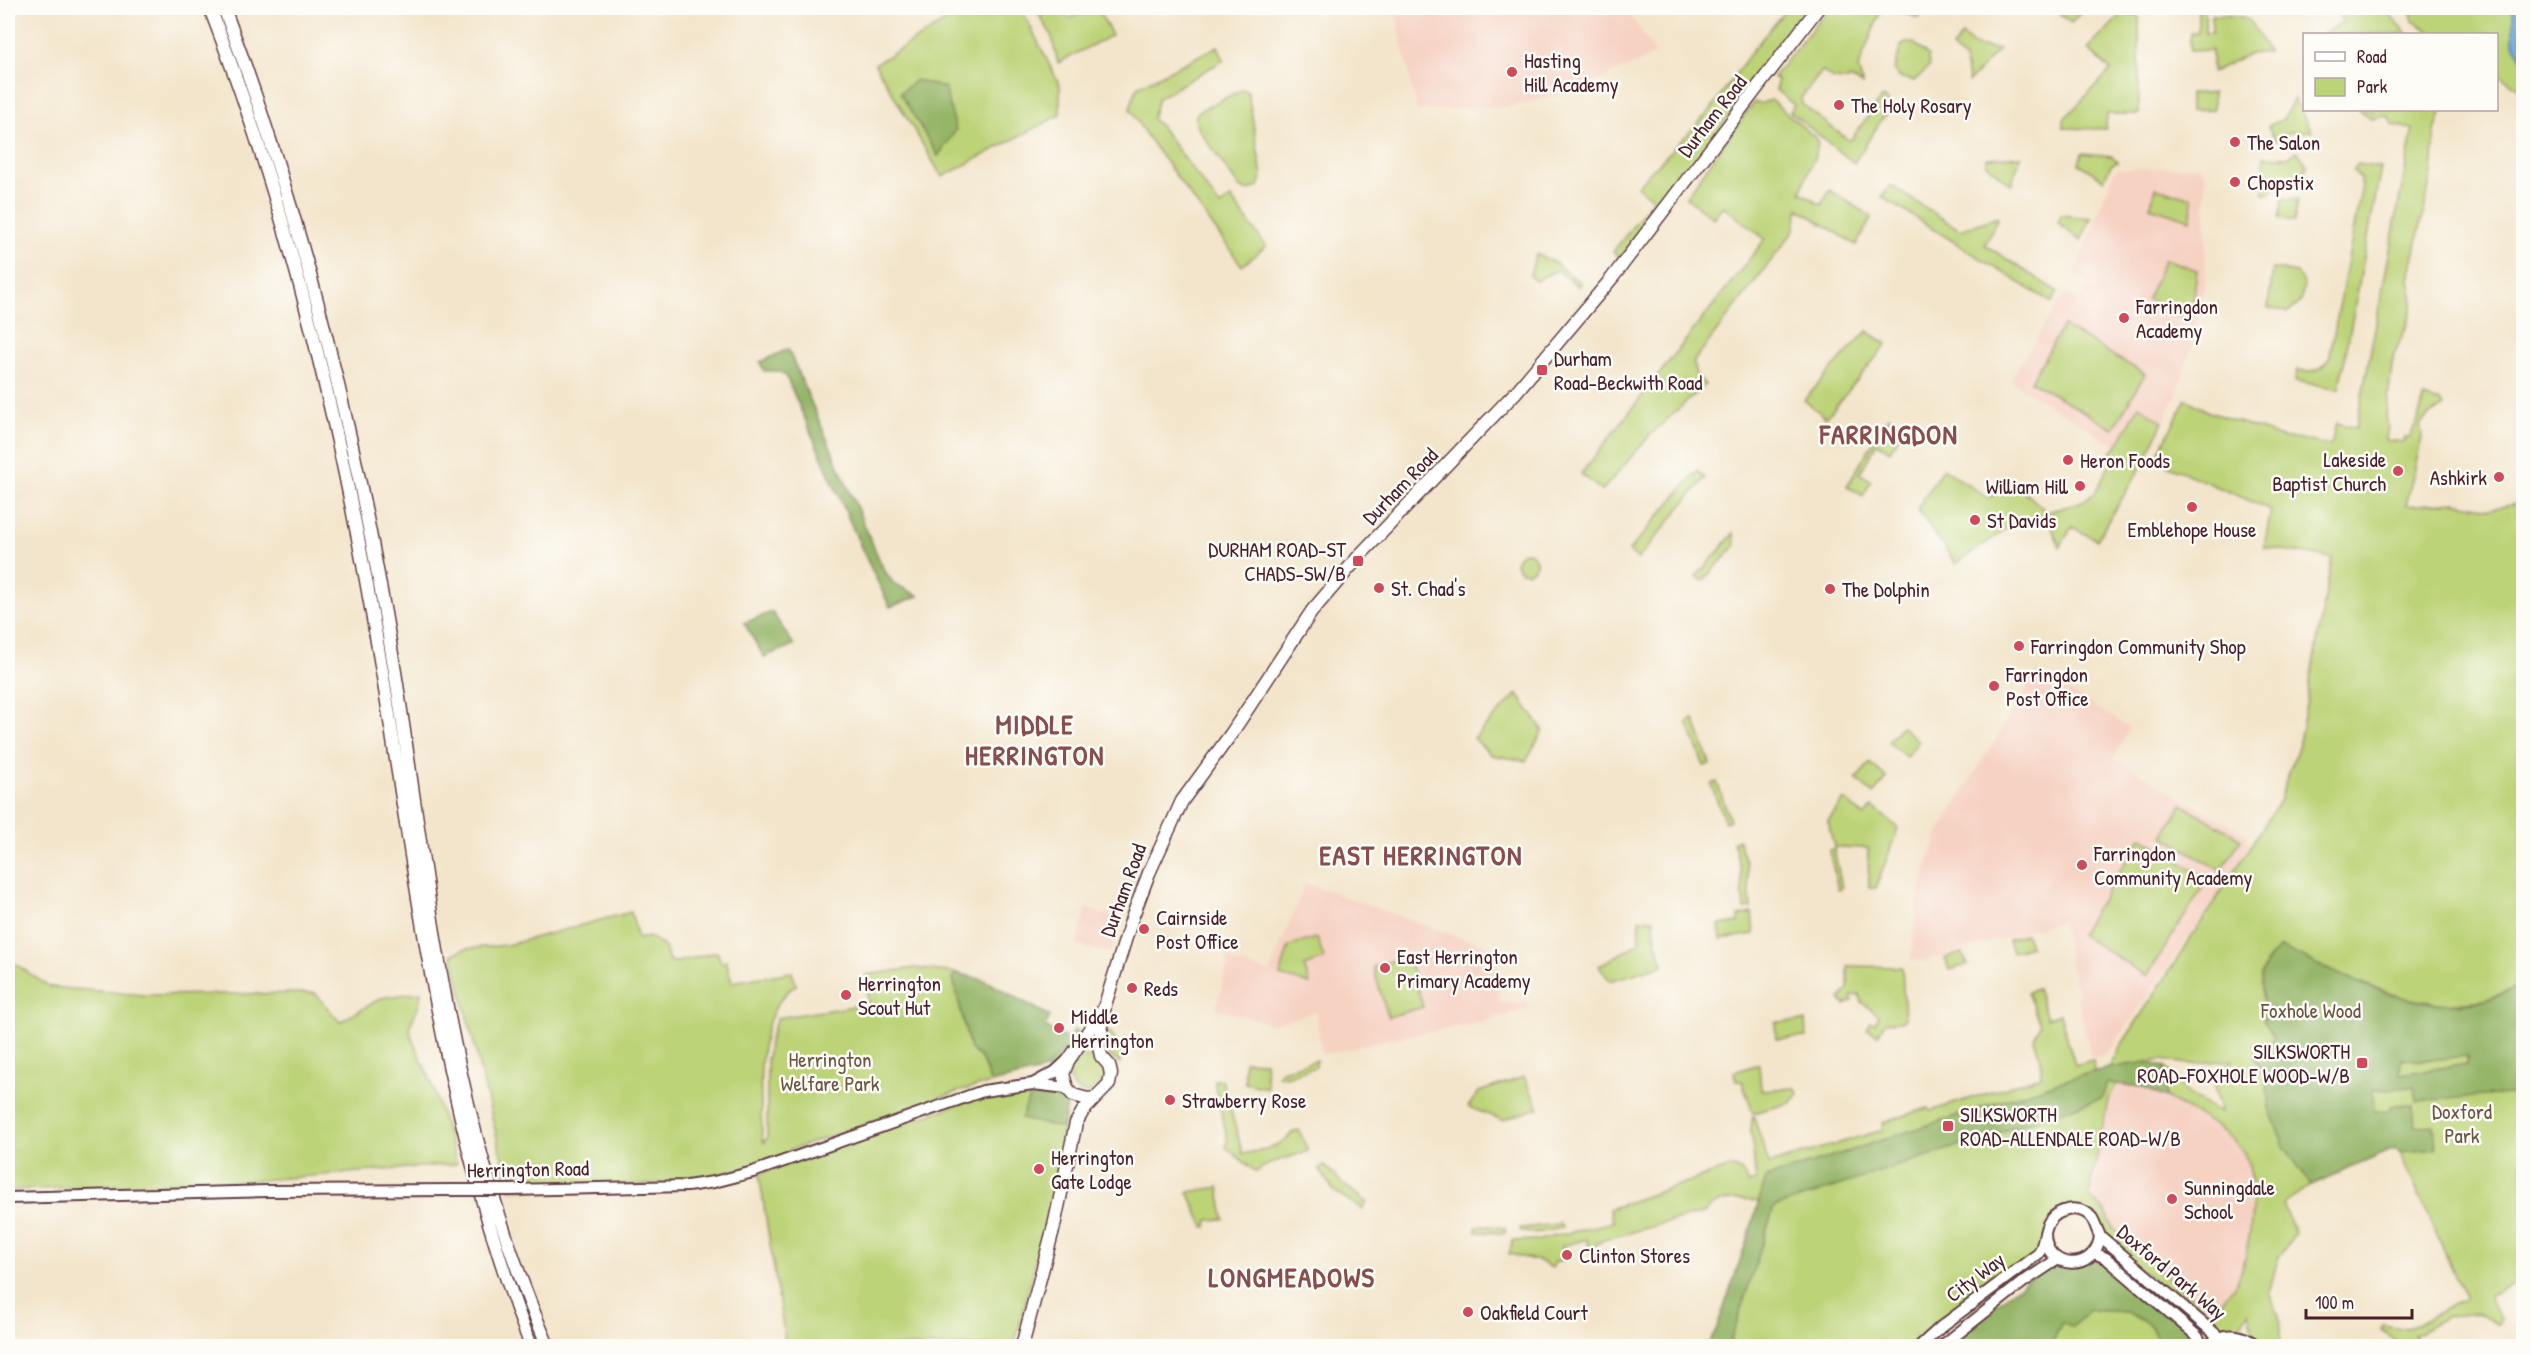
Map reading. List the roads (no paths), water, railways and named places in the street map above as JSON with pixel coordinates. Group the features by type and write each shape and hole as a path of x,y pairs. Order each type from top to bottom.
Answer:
{"highway":[{"path":"210,8 262,153 318,350 354,511 431,981 453,1084 489,1226 531,1347"},
{"path":"224,8 274,147 330,346 366,511 391,648 448,1008 470,1107 500,1217 548,1347"},
{"name":"Durham Road","path":"1022,1347 1063,1188 1076,1123 1083,1111 1105,1091 1109,1084 1111,1074 1105,1061 1100,1037 1106,1005 1132,918 1157,853 1176,813 1312,611 1361,554 1516,392 1612,278 1818,8"},
{"name":"Durham Road","path":"1797,38 1823,8"},
{"name":"Durham Road","path":"1076,1123 1070,1091 1063,1074 1106,1005"},
{"path":"1071,1058 1085,1051 1105,1061"},
{"path":"1070,1091 1088,1099 1095,1098"}],"main road":[{"name":"Herrington Road","path":"1033,1084 1055,1072 1071,1058"},
{"name":"Herrington Road","path":"8,1198 268,1191 510,1190 687,1186 753,1172 983,1091 1033,1084 1070,1091"},
{"name":"Doxford Park Way","path":"2045,1234 2051,1219 2058,1213 2072,1209 2079,1210 2092,1219 2100,1236 2220,1338"},
{"path":"2045,1234 2048,1248 2058,1259"},
{"name":"City Way","path":"1920,1347 1942,1326 2038,1254 2042,1249 2045,1234"},
{"name":"Doxford Park Way","path":"2058,1259 2072,1263 2081,1261 2094,1253 2100,1236"},
{"name":"Doxford Park Way","path":"2094,1253 2106,1258 2197,1336 2203,1347"},
{"name":"City Way","path":"1942,1347 2036,1273 2058,1259"},
{"name":"Doxford Park Way","path":"2209,1347 2220,1338 2235,1335 2248,1339 2257,1347"}],"water":[{"path":"2513,8 2523,8 2523,61 2513,44"}],"place":[{"name":"Hasting Hill Academy","path":"1512,72"},
{"name":"The Holy Rosary","path":"1839,105"},
{"name":"The Salon","path":"2235,142"},
{"name":"Chopstix","path":"2235,182"},
{"name":"Farringdon Academy","path":"2124,318"},
{"name":"Durham Road-Beckwith Road","path":"1542,370"},
{"name":"Heron Foods","path":"2068,460"},
{"name":"Lakeside Baptist Church","path":"2398,471"},
{"name":"Ashkirk","path":"2499,477"},
{"name":"William Hill","path":"2080,486"},
{"name":"Emblehope House","path":"2192,507"},
{"name":"St Davids","path":"1975,520"},
{"name":"DURHAM ROAD-ST CHADS-SW/B","path":"1358,561"},
{"name":"St. Chad's","path":"1379,588"},
{"name":"The Dolphin","path":"1830,589"},
{"name":"Farringdon Community Shop","path":"2019,646"},
{"name":"Farringdon Post Office","path":"1994,686"},
{"name":"Farringdon Community Academy","path":"2082,865"},
{"name":"Cairnside Post Office","path":"1144,929"},
{"name":"East Herrington Primary Academy","path":"1385,968"},
{"name":"Reds","path":"1132,988"},
{"name":"Herrington Scout Hut","path":"846,995"},
{"name":"Middle Herrington","path":"1059,1028"},
{"name":"SILKSWORTH ROAD-FOXHOLE WOOD-W/B","path":"2362,1063"},
{"name":"Strawberry Rose","path":"1170,1100"},
{"name":"SILKSWORTH ROAD-ALLENDALE ROAD-W/B","path":"1948,1126"},
{"name":"Herrington Gate Lodge","path":"1039,1169"},
{"name":"Sunningdale School","path":"2172,1199"},
{"name":"Clinton Stores","path":"1567,1255"},
{"name":"Oakfield Court","path":"1468,1312"}],"district":[{"name":"FARRINGDON","path":"1889,434"},
{"name":"MIDDLE HERRINGTON","path":"1035,740"},
{"name":"EAST HERRINGTON","path":"1421,855"},
{"name":"LONGMEADOWS","path":"1292,1277"}],"park label":[{"name":"Foxhole Wood","path":"2311,1010"},
{"name":"Herrington Welfare Park","path":"830,1071"},
{"name":"Doxford Park","path":"2462,1123"}]}
